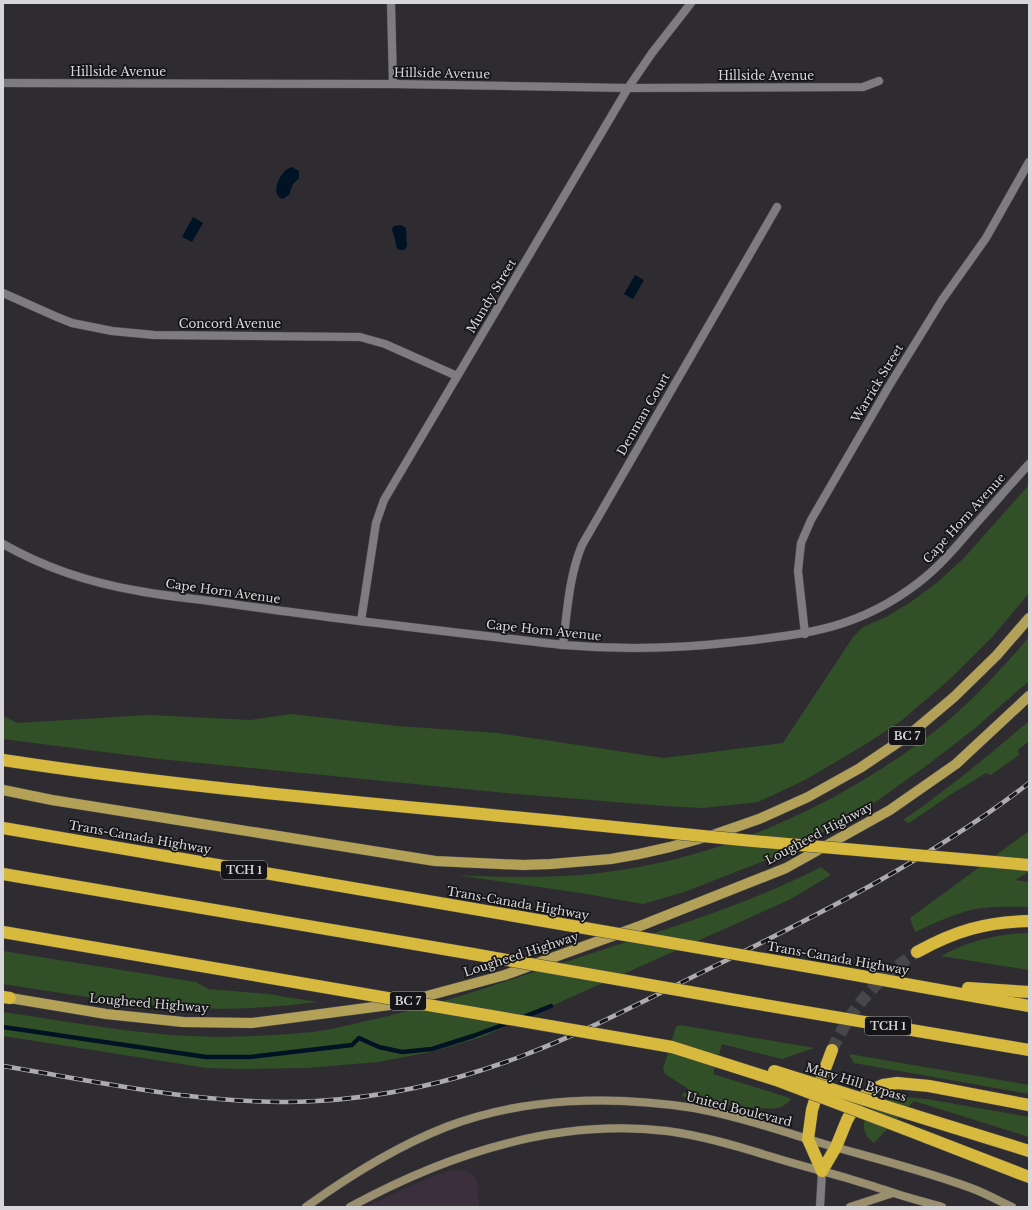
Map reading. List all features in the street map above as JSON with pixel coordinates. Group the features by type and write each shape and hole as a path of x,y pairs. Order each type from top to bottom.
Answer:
{"highway":[{"path":"3,760 75,771 276,794 742,840 1029,865"},
{"name":"Trans-Canada Highway","path":"3,828 911,984 1029,1006"},
{"name":"TCH 1","path":"3,874 1029,1050"},
{"path":"917,952 944,938 970,929 985,925 1029,921"},
{"path":"3,932 672,1047 776,1080 1029,1177"},
{"path":"911,984 1029,992"},
{"name":"Mary Hill Bypass","path":"672,1047 773,1071 1029,1151"},
{"path":"822,1171 808,1139 812,1110 832,1050"},
{"path":"822,1171 836,1147 847,1120 858,1103 872,1090 884,1085 897,1083 929,1086 1029,1104"}],"main road":[{"name":"BC 7","path":"3,790 59,801 435,861 522,865 611,859 670,847 714,835 782,809 834,783 885,752 932,716 976,677 1029,618"},
{"name":"Lougheed Highway","path":"5,997 106,1014 152,1019 183,1022 252,1023 397,1004 505,975 640,926 786,868 890,810 956,764 1029,696"},
{"name":"United Boulevard","path":"306,1207 346,1178 404,1146 446,1127 513,1108 550,1103 610,1100 653,1103 688,1108 746,1121 880,1159 972,1188 1012,1207"},
{"path":"350,1207 402,1180 488,1148 525,1138 585,1130 614,1128 681,1133 852,1179 942,1207"},
{"path":"850,1207 893,1193"}],"street":[{"path":"391,3 393,84"},
{"name":"Mundy Street","path":"360,621 374,533 380,510 389,491 628,88 652,53 691,3"},
{"name":"Hillside Avenue","path":"3,82 393,84 628,88 863,87 879,81"},
{"name":"Warrick Street","path":"805,634 798,571 802,544 811,520 827,490 889,386 942,300 986,238 1029,162"},
{"name":"Denman Court","path":"563,645 573,575 577,557 582,545 777,207"},
{"name":"Concord Avenue","path":"3,293 67,321 112,331 154,335 360,337 385,344 457,376"},
{"name":"Cape Horn Avenue","path":"3,544 24,556 64,572 91,581 140,592 360,621 563,645 599,648 655,649 712,645 805,634 829,628 872,612 890,603 934,570 1029,464"},
{"path":"820,1207 822,1171"}],"shaded area":[{"path":"450,1170 467,1171 474,1176 477,1181 479,1207 366,1207 419,1182"}],"green space":[{"path":"1029,485 1029,593 993,636 950,679 901,721 866,744 805,780 758,802 703,808 506,793 159,759 3,739 3,716 17,723 149,715 251,720 291,714 397,726 498,733 664,758 783,743 853,637 863,627 886,617 911,602 939,581 963,559"},
{"path":"1029,637 1029,681 974,729 870,806 777,856 684,892 643,904 581,893 456,875 536,877 613,871 662,862 710,849 757,833 802,813 847,790 889,764 930,735 957,713 982,689"},
{"path":"1029,721 1029,741 1018,750 1019,755 991,775 986,773 953,793 909,823 903,820 967,772"},
{"path":"1029,831 1029,872 1015,880 1029,882 1029,907 994,907 973,909 948,917 915,932 910,918"},
{"path":"821,867 831,875 789,900 482,1037 435,1051 378,1062 306,1068 207,1068 3,1036 3,1012 113,1029 170,1035 231,1037 312,1032 332,1029 440,1002 661,931 758,896"},
{"path":"1029,933 1029,970 941,956 962,946 984,939"},
{"path":"3,951 196,982 208,989 268,994 317,1002 256,1008 226,1009 172,1007 123,1002 3,984"},
{"path":"680,1025 814,1048 782,1059 722,1044 713,1074 790,1098 791,1100 781,1107 772,1108 747,1107 717,1103 681,1096 688,1090 687,1088 665,1074 663,1069 676,1027"},
{"path":"849,1054 1029,1085 1029,1094 854,1063"},
{"path":"903,1097 927,1099 1029,1117 1029,1137 914,1101 874,1143 868,1137 864,1128 864,1121 867,1115 871,1110 883,1103"}],"water":[{"path":"292,167 299,171 299,178 293,184 289,195 283,199 279,197 276,188 280,177 284,172"},
{"path":"193,217 203,223 192,242 182,237"},
{"path":"401,225 406,228 407,246 404,250 399,250 396,246 392,229 394,226"},
{"path":"635,275 644,280 633,299 624,294"}],"waterway":[{"path":"521,1018 551,1006"},
{"path":"3,1027 206,1057 250,1057 352,1045 359,1038 379,1047 402,1052 432,1049 508,1023"}],"tunnel":[{"path":"832,1050 848,1020 867,995 889,973 917,952"}],"railway":[{"path":"3,1066 159,1092 198,1097 277,1102 317,1101 369,1096 395,1092 447,1080 497,1065 573,1035 649,999 802,922 919,858 993,809 1029,783"}]}
